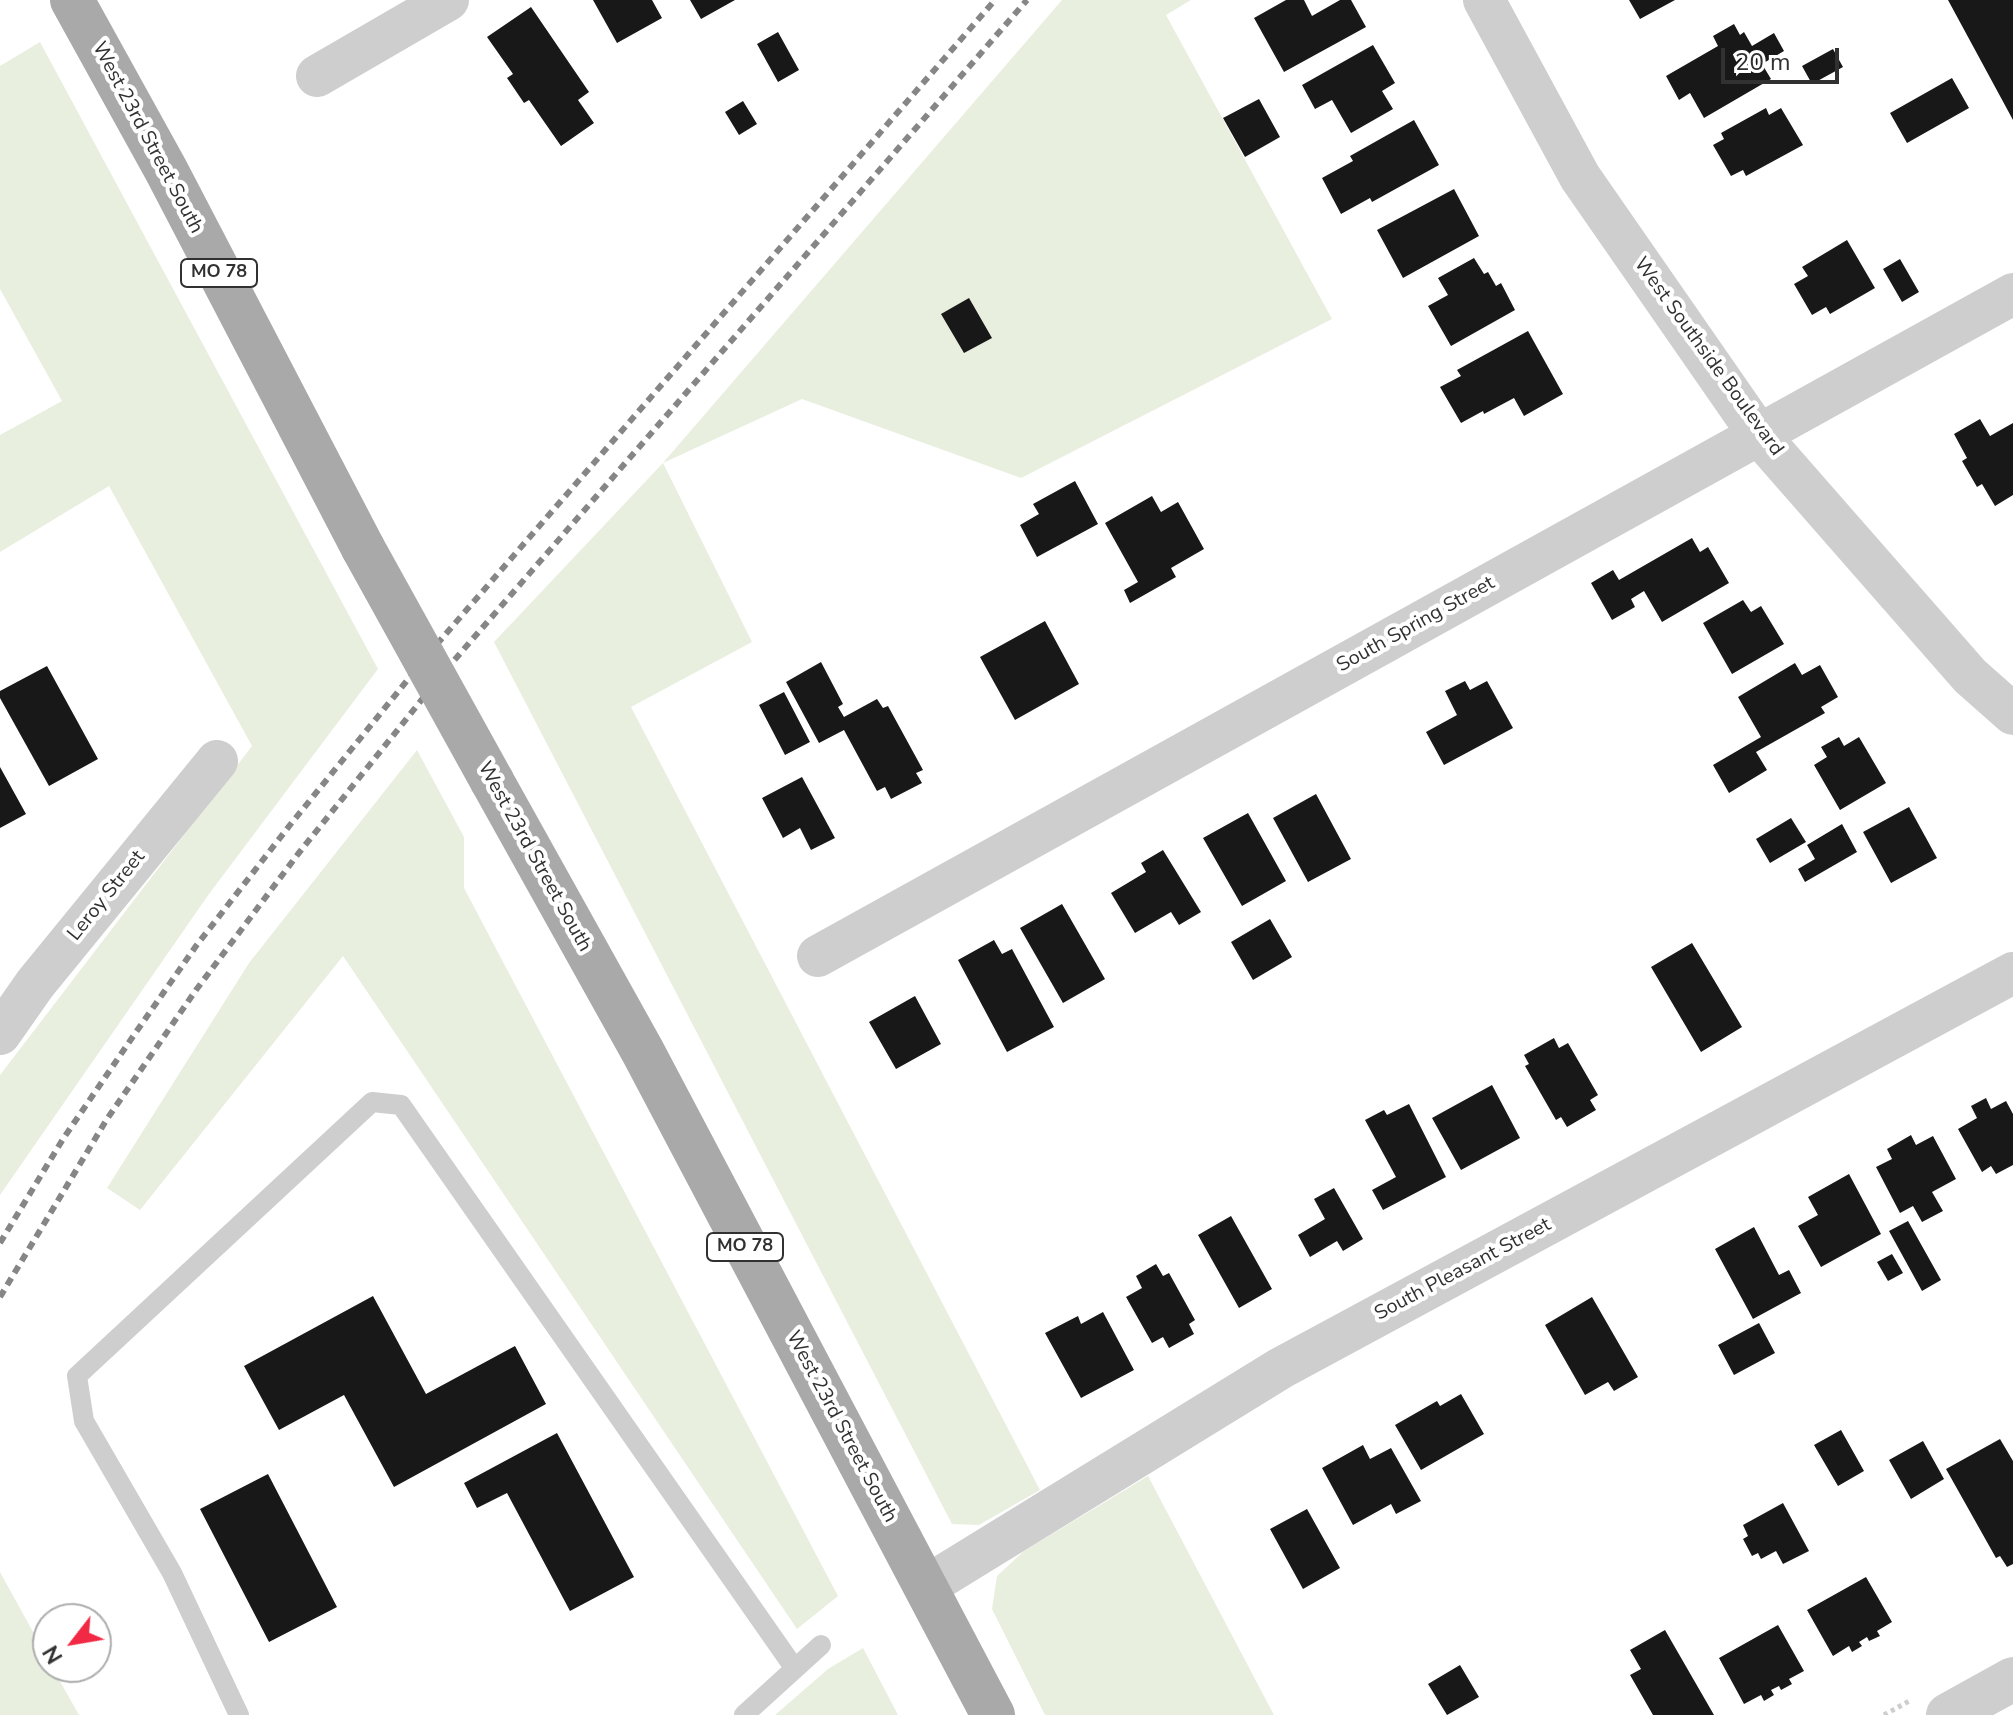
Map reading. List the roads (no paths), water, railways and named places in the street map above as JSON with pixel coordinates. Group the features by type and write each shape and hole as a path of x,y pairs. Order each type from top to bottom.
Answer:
{"main road":[{"name":"West 23rd Street South","path":"72,0 166,170 363,548 643,1052 993,1715"}],"street":[{"path":"317,76 448,0"},
{"name":"West Southside Boulevard","path":"1484,0 1580,177 1759,435 1970,676 2013,714"},
{"name":"South Spring Street","path":"818,956 2013,294"},
{"name":"Leroy Street","path":"0,1034 35,984 217,761"},
{"name":"South Pleasant Street","path":"925,1587 1281,1368 2013,973"},
{"path":"1948,1715 2013,1679"}],"lane":[{"path":"239,1715 172,1573 84,1421 77,1376 372,1102 401,1105 795,1669"},
{"path":"744,1715 821,1645"}],"railway":[{"path":"0,1243 63,1139 134,1035 196,946 290,825 431,651 995,0"},
{"path":"0,1297 107,1119 196,990 298,854 444,672 1027,0"}]}
